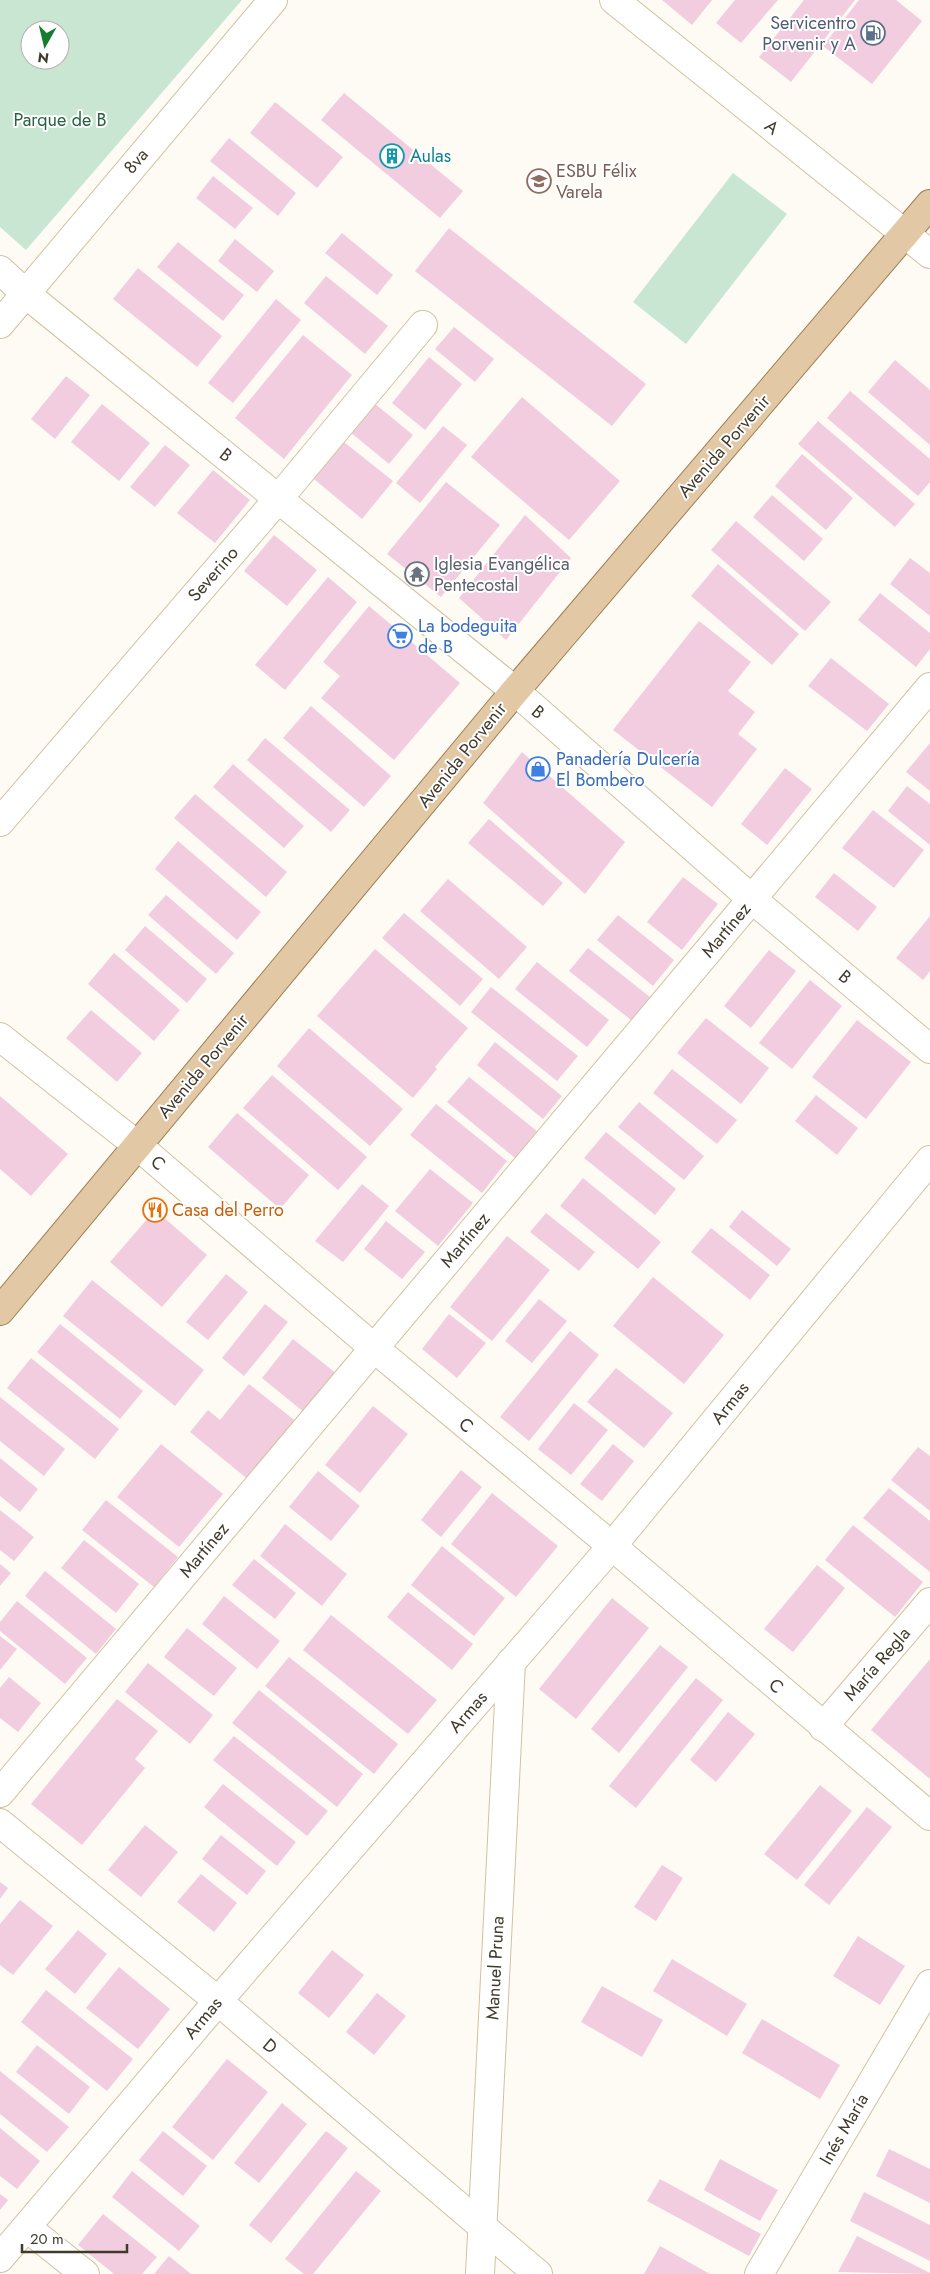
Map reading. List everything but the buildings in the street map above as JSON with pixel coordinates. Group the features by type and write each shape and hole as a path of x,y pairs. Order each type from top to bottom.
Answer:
{"main road":[{"name":"Avenida Porvenir","path":"0,1311 515,691 930,204"}],"street":[{"name":"8va","path":"0,324 273,0"},
{"name":"A","path":"614,0 930,254"},
{"name":"B","path":"0,270 26,294 515,691 752,899 930,1049"},
{"name":"Severino","path":"0,822 279,498 423,325"},
{"name":"Martínez","path":"0,1793 930,688"},
{"name":"C","path":"0,1037 137,1145 374,1348 612,1546 930,1816"},
{"name":"Armas","path":"0,2258 218,2001 612,1546 930,1160"},
{"name":"María Regla","path":"823,1727 930,1602"},
{"name":"Manuel Pruna","path":"480,2274 511,1662"},
{"name":"D","path":"0,1823 218,2001 538,2274"},
{"name":"Inés María","path":"759,2274 930,1984"},
{"path":"26,2227 85,2274"}],"green space":[{"name":"Parque de B","path":"0,0 242,0 26,250 0,227"},
{"path":"733,173 787,214 686,344 633,302"}],"place":[{"name":"Servicentro Porvenir y A","path":"873,33"},
{"name":"Aulas","path":"392,156"},
{"name":"ESBU Félix Varela","path":"539,181"},
{"name":"Iglesia Evangélica Pentecostal","path":"417,574"},
{"name":"La bodeguita de B","path":"400,636"},
{"name":"Panadería Dulcería El Bombero","path":"538,769"},
{"name":"Casa del Perro","path":"155,1210"}]}
